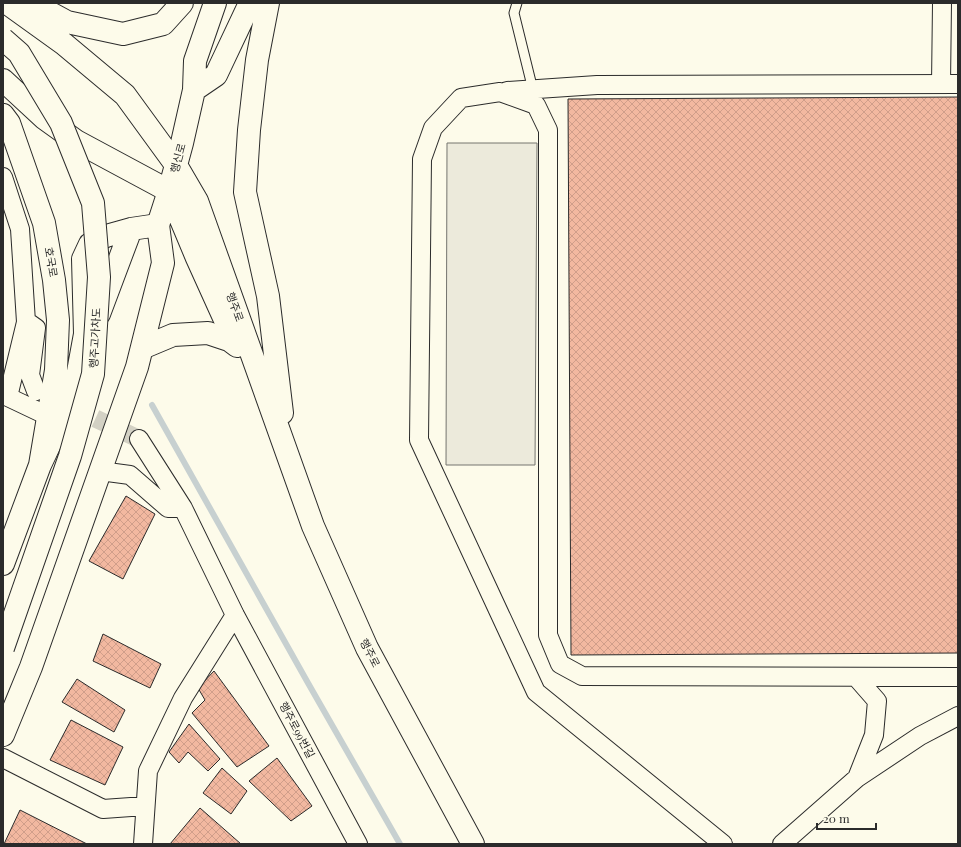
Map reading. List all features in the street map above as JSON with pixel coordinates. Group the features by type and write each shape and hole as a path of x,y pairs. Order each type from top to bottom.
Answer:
{"main road":[{"name":"행주로","path":"7,3 64,44 124,95 176,165 197,201 313,526 367,648 473,844"},
{"path":"32,3 67,22 124,34 163,24 182,3"},
{"name":"행신로","path":"158,225 176,165 194,90 195,61 215,3"},
{"path":"194,90 216,75 250,3"},
{"path":"268,3 257,60 249,130 245,192 268,296 287,452"},
{"name":"행주고가차도","path":"3,39 19,53 61,123 67,137 93,203 99,277 93,374 70,456 3,648"},
{"path":"3,80 44,118 76,142 169,191"},
{"name":"호국로","path":"3,114 9,123 44,223 54,280 58,320 56,370 40,465 3,564"},
{"name":"행주로","path":"169,191 197,258 287,452"},
{"path":"3,735 31,667 142,348 163,263 158,225 131,229 106,236 90,244 83,259 85,334 78,372"},
{"path":"40,465 65,412 78,372 131,229"},
{"path":"142,348 173,335 208,333 229,340 237,346"}],"street":[{"path":"723,844 536,692 419,440 422,159 433,128 461,98 500,92 597,85 949,84 942,3"},
{"path":"500,92 536,105 548,130 548,635 560,664 582,676 958,677"},
{"path":"3,177 20,229 26,322 8,397 48,416"},
{"path":"26,322 36,328 30,375 36,391"},
{"name":"행주로99번길","path":"140,439 183,508 235,615 358,844"},
{"path":"100,471 130,475 168,508 183,508"},
{"path":"143,844 148,771 183,698 235,615"},
{"path":"856,677 877,701 874,734 856,778"},
{"path":"782,844 856,778 920,736 958,716"},
{"path":"3,758 103,809 145,806"}],"lane":[{"path":"517,3 514,13 533,90"}],"shaded area":[{"path":"447,143 537,143 535,465 446,465"}],"building":[{"path":"958,97 958,653 571,655 568,99"},
{"path":"126,496 155,514 123,579 89,561"},
{"path":"103,634 161,664 150,688 93,661"},
{"path":"214,671 269,746 237,767 192,713 205,700 198,688"},
{"path":"77,679 125,710 114,732 62,702"},
{"path":"71,720 123,747 105,785 50,760"},
{"path":"189,724 220,759 208,771 188,752 179,763 169,752"},
{"path":"277,758 312,806 291,821 249,781"},
{"path":"222,768 247,791 231,814 203,793"},
{"path":"200,808 241,844 170,844"},
{"path":"20,810 87,844 4,844"}],"waterway":[{"path":"152,405 400,844"}],"tunnel":[{"path":"71,407 139,439"}]}
